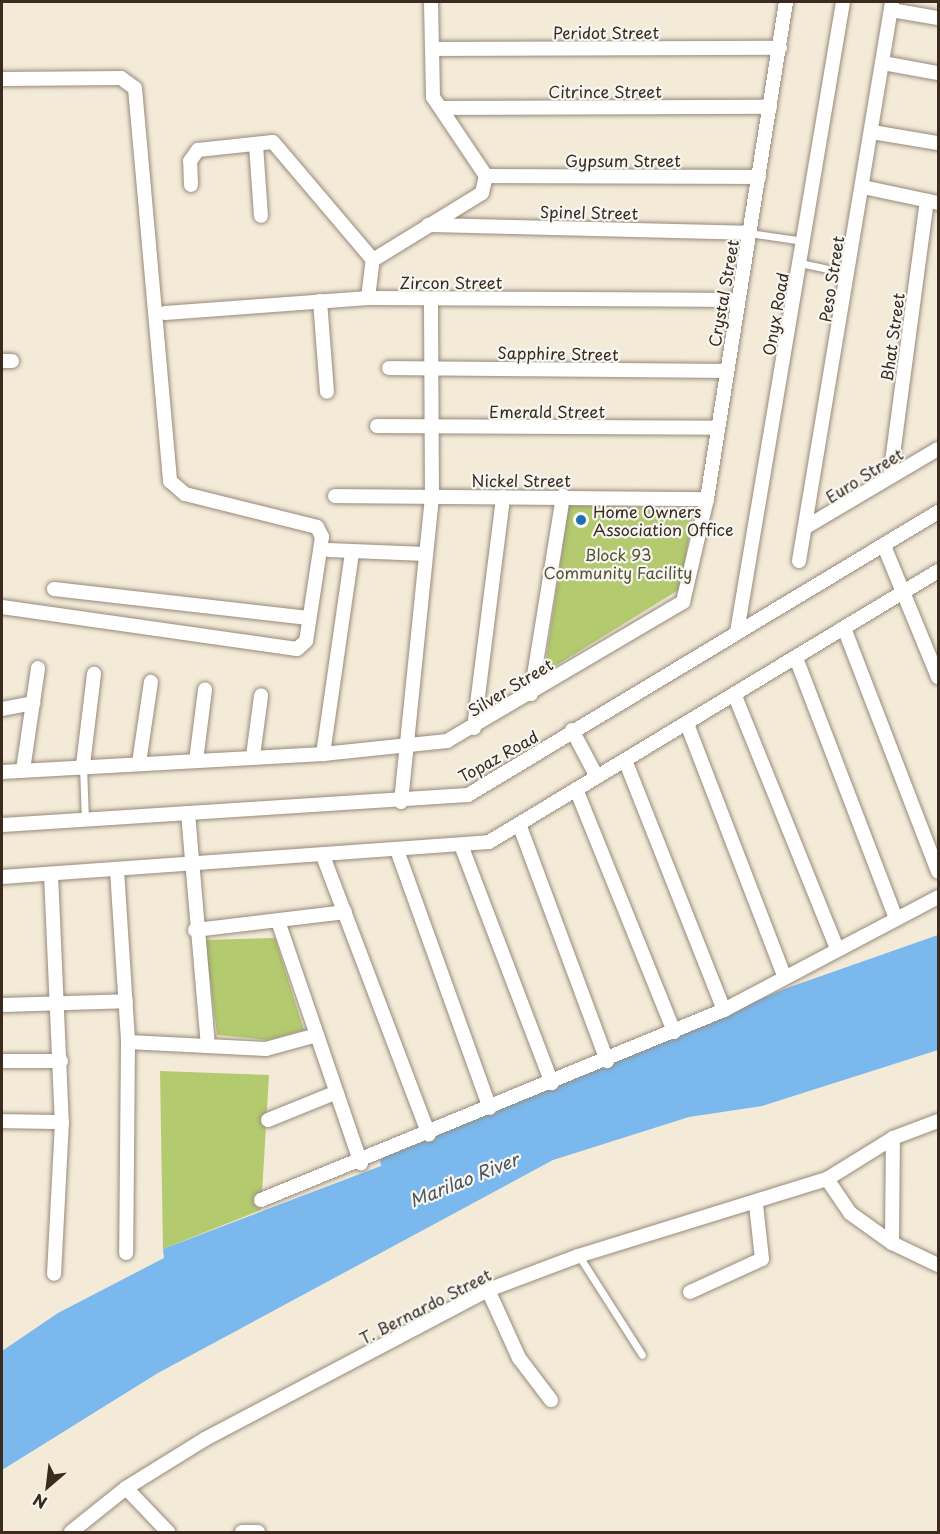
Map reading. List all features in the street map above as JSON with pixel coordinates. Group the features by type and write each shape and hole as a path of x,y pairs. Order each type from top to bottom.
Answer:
{"street":[{"path":"373,260 482,193 486,176 433,97 431,2"},
{"name":"Crystal Street","path":"688,590 706,499 786,2"},
{"name":"Onyx Road","path":"737,632 843,2"},
{"path":"891,6 939,18"},
{"name":"Peso Street","path":"799,561 849,273 891,6"},
{"name":"Peridot Street","path":"432,49 780,48"},
{"path":"883,63 939,73"},
{"path":"2,79 130,82 170,481 185,494 321,531 306,641 297,649 2,607"},
{"name":"Citrince Street","path":"441,108 770,107"},
{"path":"872,132 939,143"},
{"path":"191,185 190,161 198,150 273,142 373,260 368,298"},
{"path":"256,145 261,216"},
{"name":"Gypsum Street","path":"486,176 759,177"},
{"path":"863,187 933,202"},
{"name":"Bhat Street","path":"890,477 933,202"},
{"name":"Spinel Street","path":"427,225 749,233"},
{"name":"Zircon Street","path":"165,313 368,298 738,300"},
{"path":"401,802 404,744 432,497 431,299"},
{"path":"320,301 327,392"},
{"name":"Sapphire Street","path":"389,368 726,371"},
{"name":"Emerald Street","path":"377,426 717,428"},
{"name":"Euro Street","path":"806,527 939,449"},
{"name":"Nickel Street","path":"335,496 563,496 706,499"},
{"path":"531,694 563,496"},
{"path":"474,728 503,497"},
{"name":"Topaz Road","path":"2,825 401,802 468,795 572,730 939,512"},
{"path":"884,546 939,677"},
{"path":"329,550 425,554"},
{"path":"323,754 352,552"},
{"path":"2,877 191,867 489,842 735,696 939,571"},
{"path":"54,589 308,618"},
{"name":"Silver Street","path":"2,772 83,765 323,754 447,741 474,728 683,602 688,590"},
{"path":"844,628 939,871"},
{"path":"796,658 896,918"},
{"path":"23,770 38,668"},
{"path":"83,765 94,674"},
{"path":"139,763 151,682"},
{"path":"196,761 205,690"},
{"path":"253,756 261,696"},
{"path":"735,696 837,949"},
{"path":"2,709 33,703"},
{"path":"687,724 784,975"},
{"path":"572,730 597,777"},
{"path":"625,760 724,1010"},
{"path":"576,789 674,1032"},
{"path":"188,813 195,930 208,1045"},
{"path":"519,824 607,1061"},
{"path":"461,844 552,1083"},
{"path":"397,850 490,1108"},
{"path":"323,856 429,1135"},
{"path":"117,870 128,1042 126,1252"},
{"path":"51,874 60,1006 62,1122 54,1274"},
{"path":"261,1200 361,1163 724,1010 784,975 939,897"},
{"path":"195,930 279,924 345,912"},
{"path":"279,924 361,1163"},
{"path":"2,1005 60,1006 126,1001"},
{"path":"128,1042 266,1049 317,1035"},
{"path":"4,1061 61,1061"},
{"path":"268,1120 337,1092"},
{"path":"2,1121 62,1122"},
{"name":"T. Bernardo Street","path":"71,1533 126,1488 488,1290 578,1256 756,1205 828,1179 893,1138 939,1121"},
{"path":"892,1243 893,1138"},
{"path":"828,1179 850,1213 892,1243 939,1265"},
{"path":"690,1292 762,1259 756,1205"},
{"path":"488,1290 519,1358 551,1400"},
{"path":"126,1488 168,1533"},
{"path":"242,1533 258,1533"}],"lane":[{"path":"749,233 804,241"},
{"path":"800,263 849,273"},
{"path":"83,765 85,820"},
{"path":"578,1256 642,1355"}],"green space":[{"name":"Block 93 Community Facility","path":"569,505 694,509 680,589 544,673"},
{"path":"275,938 304,1030 268,1040 217,1035 205,940"},
{"path":"160,1071 269,1075 261,1210 163,1249"}],"water":[{"name":"Marilao River","path":"938,935 938,1050 762,1106 689,1117 553,1160 158,1373 2,1470 2,1351 58,1313 164,1258 163,1249 381,1166 380,1159 787,988"}],"place":[{"name":"Home Owners Association Office","path":"581,520"}]}
